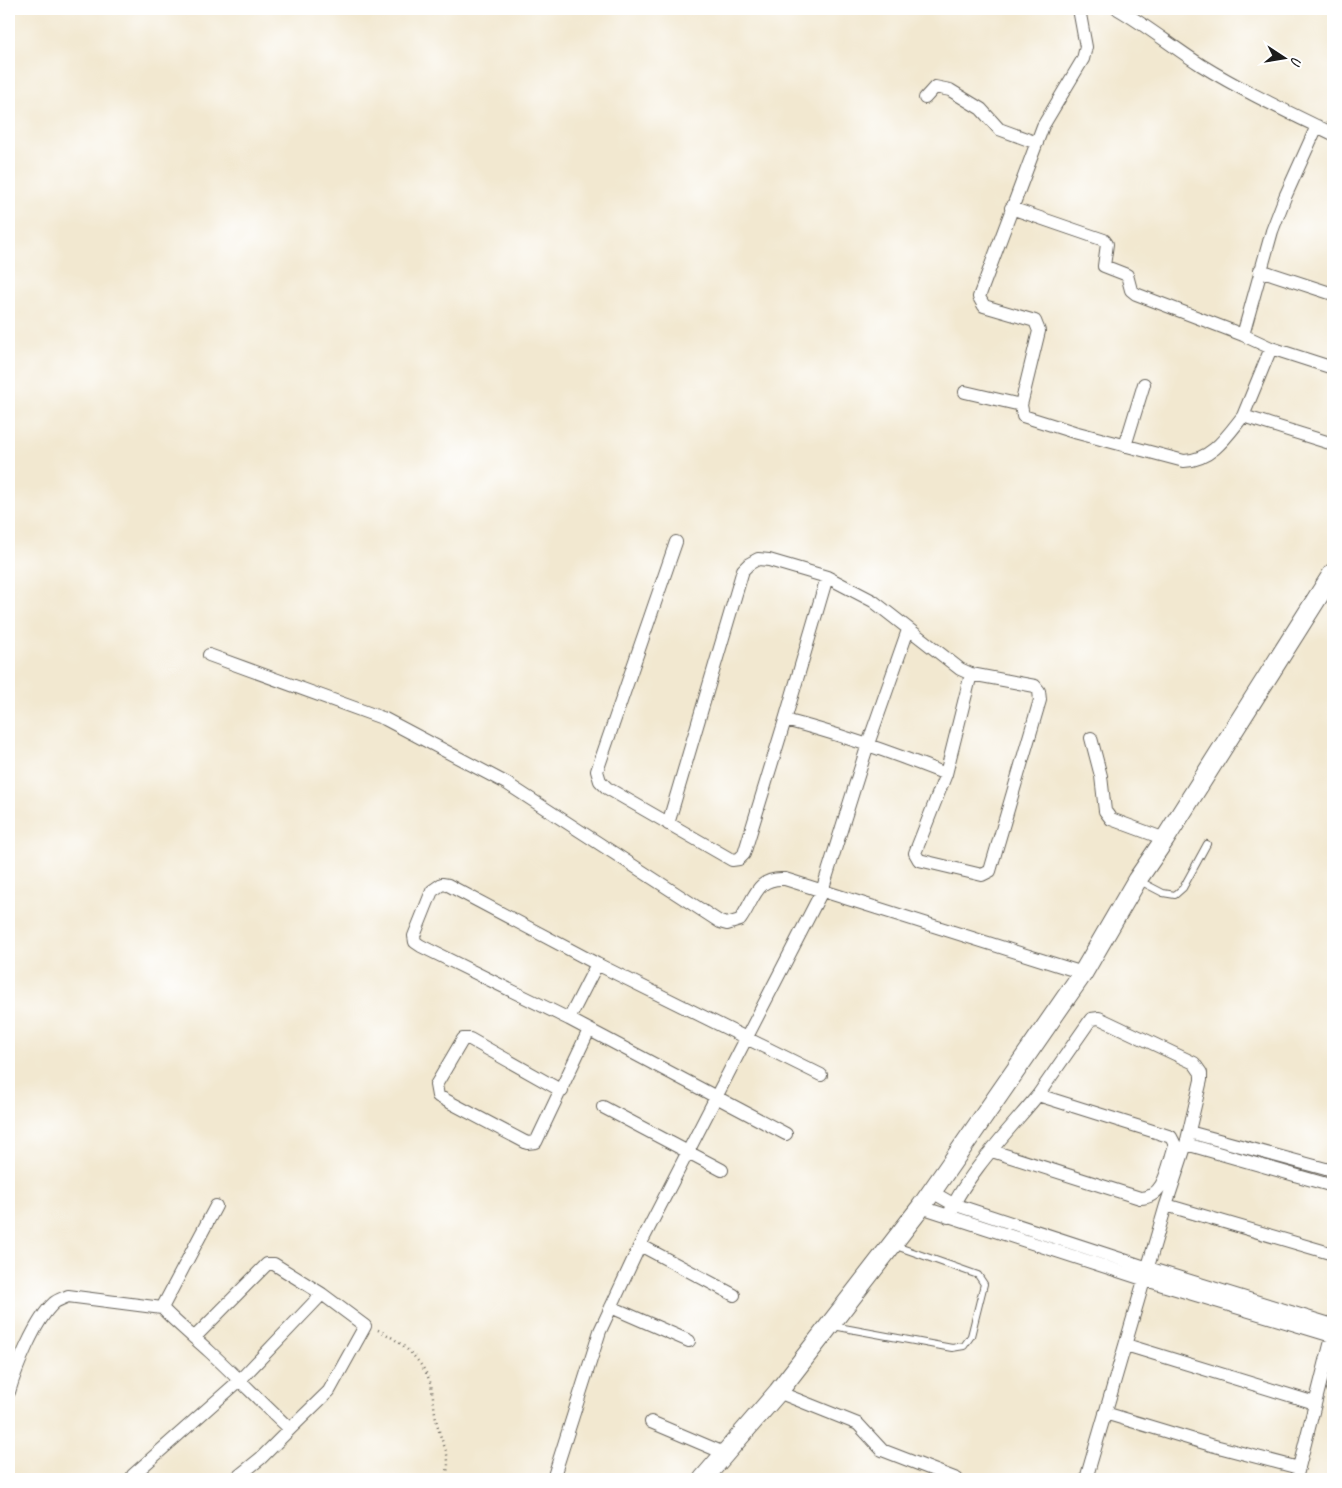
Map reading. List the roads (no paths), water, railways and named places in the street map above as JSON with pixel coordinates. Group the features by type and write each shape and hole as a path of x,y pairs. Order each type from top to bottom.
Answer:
{"street":[{"path":"1079,9 1086,47 1083,59 1051,111 1011,208 978,297 984,306 1035,322 1038,325 1039,331 1020,405 1023,416 1125,446 1184,461 1195,460 1212,451 1223,442 1243,416 1271,348"},
{"path":"1118,9 1153,30 1178,50 1227,80 1333,134"},
{"path":"925,98 935,87 950,90 981,109 999,129 1037,144"},
{"path":"1243,335 1260,270 1285,197 1317,126"},
{"path":"1011,208 1104,240 1107,244 1104,266 1126,275 1132,292 1243,335 1271,348 1333,368"},
{"path":"1260,270 1333,294"},
{"path":"1125,446 1144,384"},
{"path":"965,392 1020,405"},
{"path":"1243,416 1333,444"},
{"path":"676,542 597,772 600,781 607,788 732,860 739,859 747,846 828,577"},
{"path":"668,824 743,570 758,559 769,560 828,577 873,601 960,669 971,674 1035,686 1039,691 1040,700 990,871 986,874 976,875 919,860 916,857 915,849 946,774 971,674"},
{"path":"709,1477 724,1453 778,1392 932,1192 1083,973 1137,880 1166,839 1333,573"},
{"path":"553,1479 592,1353 611,1307 640,1245 822,891 868,744 908,630"},
{"path":"209,655 385,719 506,783 720,922 727,924 740,920 764,882 773,878 785,879 1083,973"},
{"path":"785,720 803,723 868,744 946,774"},
{"path":"1091,738 1101,776 1106,811 1111,819 1166,839"},
{"path":"786,1134 569,1019 487,980 415,942 414,936 432,891 442,884 448,885 597,964 821,1075"},
{"path":"569,1019 597,964"},
{"path":"948,1218 953,1204 992,1151 1038,1095 1091,1019 1098,1018 1198,1067 1201,1080 1188,1138 1166,1205 1087,1479"},
{"path":"562,1090 470,1039 463,1040 436,1085 438,1096 532,1144 536,1142 562,1090 589,1030"},
{"path":"992,1151 1140,1198 1150,1198 1157,1193 1175,1145 1171,1137 1038,1095"},
{"path":"603,1107 722,1170"},
{"path":"1188,1138 1333,1171"},
{"path":"1188,1138 1333,1186"},
{"path":"932,1192 953,1204 1147,1274"},
{"path":"1166,1205 1333,1254"},
{"path":"162,1308 216,1206"},
{"path":"921,1207 948,1218 1147,1274 1333,1332 1297,1474 1105,1413"},
{"path":"640,1245 734,1295"},
{"path":"194,1338 267,1264 280,1266 366,1326 329,1391 261,1458 235,1479"},
{"path":"132,1479 134,1474 240,1380 322,1294"},
{"path":"9,1392 16,1366 54,1302 68,1296 162,1308 290,1429"},
{"path":"611,1307 689,1341"},
{"path":"1126,1346 1315,1403"},
{"path":"778,1392 858,1424 882,1450 956,1479"},
{"path":"651,1422 724,1453"}],"lane":[{"path":"1137,880 1163,893 1175,895 1183,888 1207,844"},
{"path":"830,1326 952,1348 964,1346 972,1336 984,1284 978,1276 893,1245"}]}
